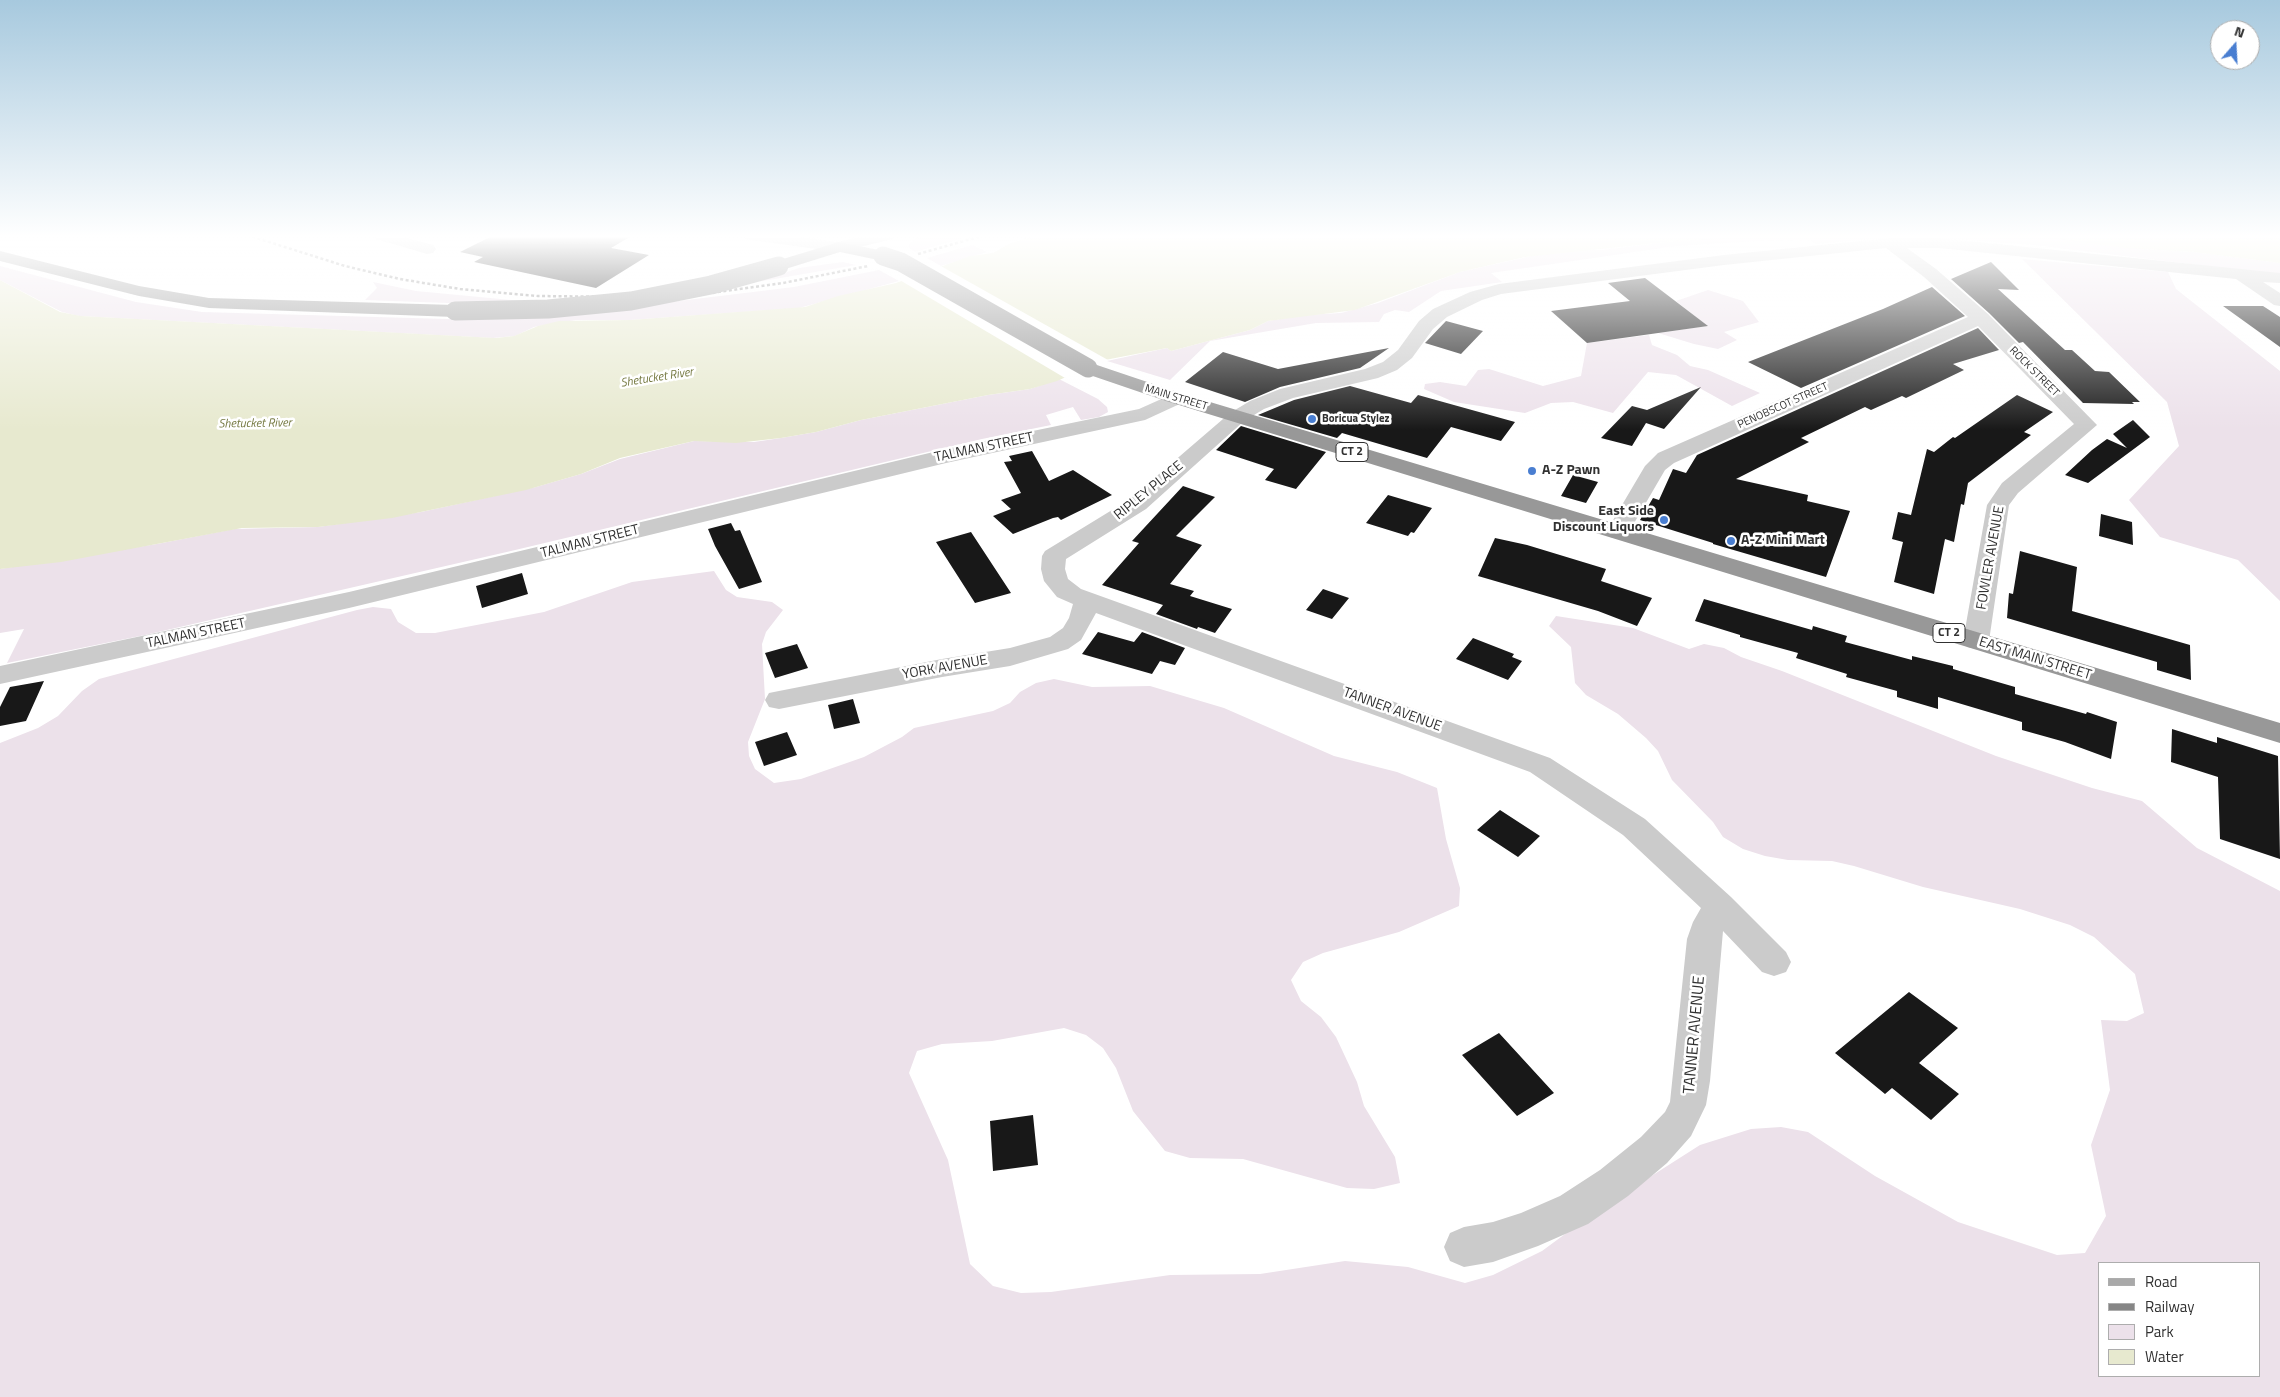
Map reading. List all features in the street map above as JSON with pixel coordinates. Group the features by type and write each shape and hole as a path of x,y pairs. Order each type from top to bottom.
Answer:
{"highway":[{"name":"CT 2","path":"193,300 209,303 455,311 556,309 635,300"},
{"name":"MAIN STREET","path":"968,300 1088,368 1237,417 1618,532"},
{"name":"EAST MAIN STREET","path":"1618,532 2280,733"}],"street":[{"name":"RIPLEY PLACE","path":"1054,556 1138,504 1237,417 1257,405 1287,393 1371,374 1390,366 1404,354 1426,325 1440,313 1467,300"},
{"name":"ROCK STREET","path":"1961,300 1981,318 2086,425"},
{"name":"PENOBSCOT STREET","path":"1618,532 1656,466 1666,458 1981,318"},
{"name":"TALMAN STREET","path":"0,675 349,600 937,458 1145,414 1177,398"},
{"name":"FOWLER AVENUE","path":"1976,641 1998,505 2010,488 2086,425"},
{"name":"TANNER AVENUE","path":"1054,556 1053,569 1056,582 1066,592 1534,762 1606,807 1634,827 1720,906 1774,962"},
{"name":"YORK AVENUE","path":"779,700 924,671 1010,657 1048,647 1072,634 1082,618 1087,601"},
{"name":"TANNER AVENUE","path":"1464,1247 1494,1242 1524,1232 1574,1210 1622,1177 1654,1150 1678,1124 1688,1105 1692,1081 1704,939 1710,922 1720,906"}],"green space":[{"path":"39,300 129,300 202,312 447,319 547,317 685,300 828,300 799,308 630,320 576,320 534,327 515,336 493,338 79,316 62,312"},
{"path":"370,300 513,300 543,303 476,304"},
{"path":"1385,300 1427,300 1409,312 1395,310 1384,314 1379,322 1316,323 1210,341 1170,380 1107,361 1167,348 1171,351 1250,330 1268,321 1305,315 1341,313"},
{"path":"1740,300 1759,322 1724,332 1737,340 1718,349 1694,344 1658,333 1707,326 1676,301"},
{"path":"2064,300 2190,300 2280,371 2280,601 2238,560 2160,537 2129,500 2179,446 2167,402"},
{"path":"1649,335 1652,345 1677,355 1690,366 1708,370 1760,393 1732,406 1676,375 1648,372 1613,413 1573,402 1551,403 1525,413 1454,402 1424,389 1425,384 1440,382 1466,386 1478,370 1489,369 1543,386 1581,376 1587,343"},
{"path":"1059,379 1098,399 1107,407 1108,412 1099,417 1081,420 1073,407 1046,415 1051,425 982,439 511,551 145,635 7,663 24,629 0,633 0,569 157,544 234,529 318,527 421,512 536,487 581,474 620,459 694,441 754,442 781,438 988,395 1030,389"},
{"path":"714,571 726,590 737,597 772,602 783,610 766,632 762,644 765,699 748,742 749,756 755,769 774,783 801,779 864,757 902,737 914,728 993,711 1010,703 1020,692 1036,683 1054,679 1092,687 1150,686 1224,708 1334,756 1397,772 1437,788 1446,839 1460,888 1459,906 1399,932 1323,953 1303,962 1291,980 1301,1001 1321,1017 1336,1037 1357,1082 1364,1106 1395,1157 1400,1183 1374,1189 1347,1188 1243,1159 1190,1158 1165,1151 1133,1111 1116,1068 1103,1048 1086,1035 1064,1028 992,1041 942,1044 917,1051 909,1073 948,1160 970,1264 993,1286 1021,1293 1051,1292 1170,1275 1260,1274 1345,1261 1408,1267 1465,1283 1493,1275 1542,1251 1595,1212 1700,1145 1751,1129 1781,1127 1808,1132 1875,1176 1958,1222 2057,1255 2085,1253 2106,1216 2091,1145 2110,1090 2101,1020 2127,1021 2144,1013 2135,974 2094,937 2070,925 2020,909 1923,887 1832,861 1788,860 1765,856 1743,849 1723,837 1713,822 1672,780 1658,751 1646,738 1618,714 1586,695 1575,683 1571,647 1549,626 1556,616 1633,628 1689,649 1704,644 1724,648 1741,657 1782,671 1996,756 2092,788 2142,801 2197,848 2280,891 2280,1397 0,1397 0,743 38,728 58,716 82,691 99,679 357,610 373,607 391,609 398,622 416,633 435,633 544,612 632,582"}],"water":[{"name":"Shetucket River","path":"0,300 38,300 60,312 81,316 496,338 514,336 538,326 559,321 630,320 805,307 825,300 1382,300 1355,310 1268,321 1250,330 1171,351 1167,348 1105,360 1057,381 1030,389 988,395 781,438 736,443 694,441 620,458 581,474 526,490 392,518 318,527 242,528 61,562 0,569"}],"pier":[{"path":"934,300 1002,300 1108,360 1065,378"}],"building":[{"path":"1674,300 1708,326 1587,343 1551,311 1630,301"},
{"path":"1903,300 1947,300 1965,316 1801,388 1748,362"},
{"path":"1975,300 2010,300 2065,350 2072,350 2095,371 2109,372 2140,402 2132,402 2134,404 2083,403 2023,342 2019,343"},
{"path":"2223,306 2263,306 2280,317 2280,347"},
{"path":"1446,321 1483,331 1461,354 1425,343"},
{"path":"1978,328 1999,350 1953,364 1964,370 1906,398 1902,396 1871,410 1865,407 1801,438 1809,442 1736,479 1808,495 1807,501 1850,511 1826,577 1713,544 1640,520 1653,498 1659,500 1673,469 1686,473 1697,455"},
{"path":"1389,348 1360,368 1280,387 1245,402 1185,382 1223,352 1278,369"},
{"path":"1350,386 1411,403 1418,395 1515,422 1501,441 1451,427 1427,458 1342,433 1337,438 1258,415 1294,400"},
{"path":"1701,387 1664,429 1646,423 1632,446 1601,438 1632,406 1647,410"},
{"path":"2017,395 2053,412 2024,432 2031,435 1968,483 1964,505 1961,504 1954,542 1945,539 1934,594 1894,582 1903,542 1892,539 1898,512 1911,515 1927,449 1934,452 1953,437 1955,438"},
{"path":"2133,420 2150,437 2088,483 2065,475 2107,439 2127,448 2113,434"},
{"path":"1241,426 1326,452 1296,489 1265,480 1274,469 1216,450"},
{"path":"1032,451 1049,481 1073,470 1112,495 1061,520 1058,517 1053,518 1013,534 993,516 1011,509 1001,500 1021,493 1004,462 1012,461 1009,456"},
{"path":"1573,475 1598,482 1586,503 1561,496"},
{"path":"1183,486 1215,497 1176,536 1202,545 1170,584 1194,591 1190,596 1232,609 1215,633 1198,627 1197,629 1156,614 1163,605 1102,585 1139,543 1132,541"},
{"path":"1388,495 1432,508 1414,533 1411,532 1408,536 1366,523"},
{"path":"2101,514 2132,522 2133,545 2099,536"},
{"path":"731,523 735,531 740,530 762,582 739,589 715,546 708,529"},
{"path":"971,532 1011,593 975,603 936,542"},
{"path":"1495,538 1527,545 1606,569 1601,581 1652,598 1637,626 1598,611 1478,576"},
{"path":"2020,551 2077,567 2072,611 2190,645 2191,680 2157,670 2157,662 2007,618 2009,593 2013,594"},
{"path":"522,573 528,594 482,608 476,586"},
{"path":"1323,589 1349,598 1332,619 1306,610"},
{"path":"1704,599 1812,630 1813,626 1847,636 1845,642 1912,660 1912,656 1953,666 1953,669 2015,687 2015,694 2086,714 2087,712 2117,722 2111,759 2065,742 2022,730 2022,722 1938,697 1938,709 1897,697 1897,691 1846,677 1847,674 1796,658 1798,653 1740,637 1740,635 1695,621"},
{"path":"1098,632 1134,642 1142,632 1185,648 1175,665 1160,661 1152,674 1082,654"},
{"path":"1473,638 1514,654 1512,657 1522,661 1508,680 1456,659"},
{"path":"797,644 808,668 775,678 765,653"},
{"path":"44,681 26,721 0,726 0,707 10,687"},
{"path":"853,699 860,723 834,729 828,705"},
{"path":"2172,729 2217,743 2217,737 2278,756 2280,859 2220,839 2218,777 2171,762"},
{"path":"787,732 797,755 764,766 755,742"},
{"path":"1500,810 1540,836 1518,857 1477,830"},
{"path":"1909,992 1958,1028 1919,1063 1959,1094 1931,1120 1892,1088 1885,1094 1835,1053"},
{"path":"1499,1033 1554,1093 1517,1116 1462,1055"},
{"path":"1033,1115 1038,1165 993,1171 990,1121"}],"place":[{"name":"Boricua Stylez","path":"1312,419"},
{"name":"A-Z Pawn","path":"1532,471"},
{"name":"East Side Discount Liquors","path":"1664,520"},
{"name":"A-Z Mini Mart","path":"1731,541"}]}
